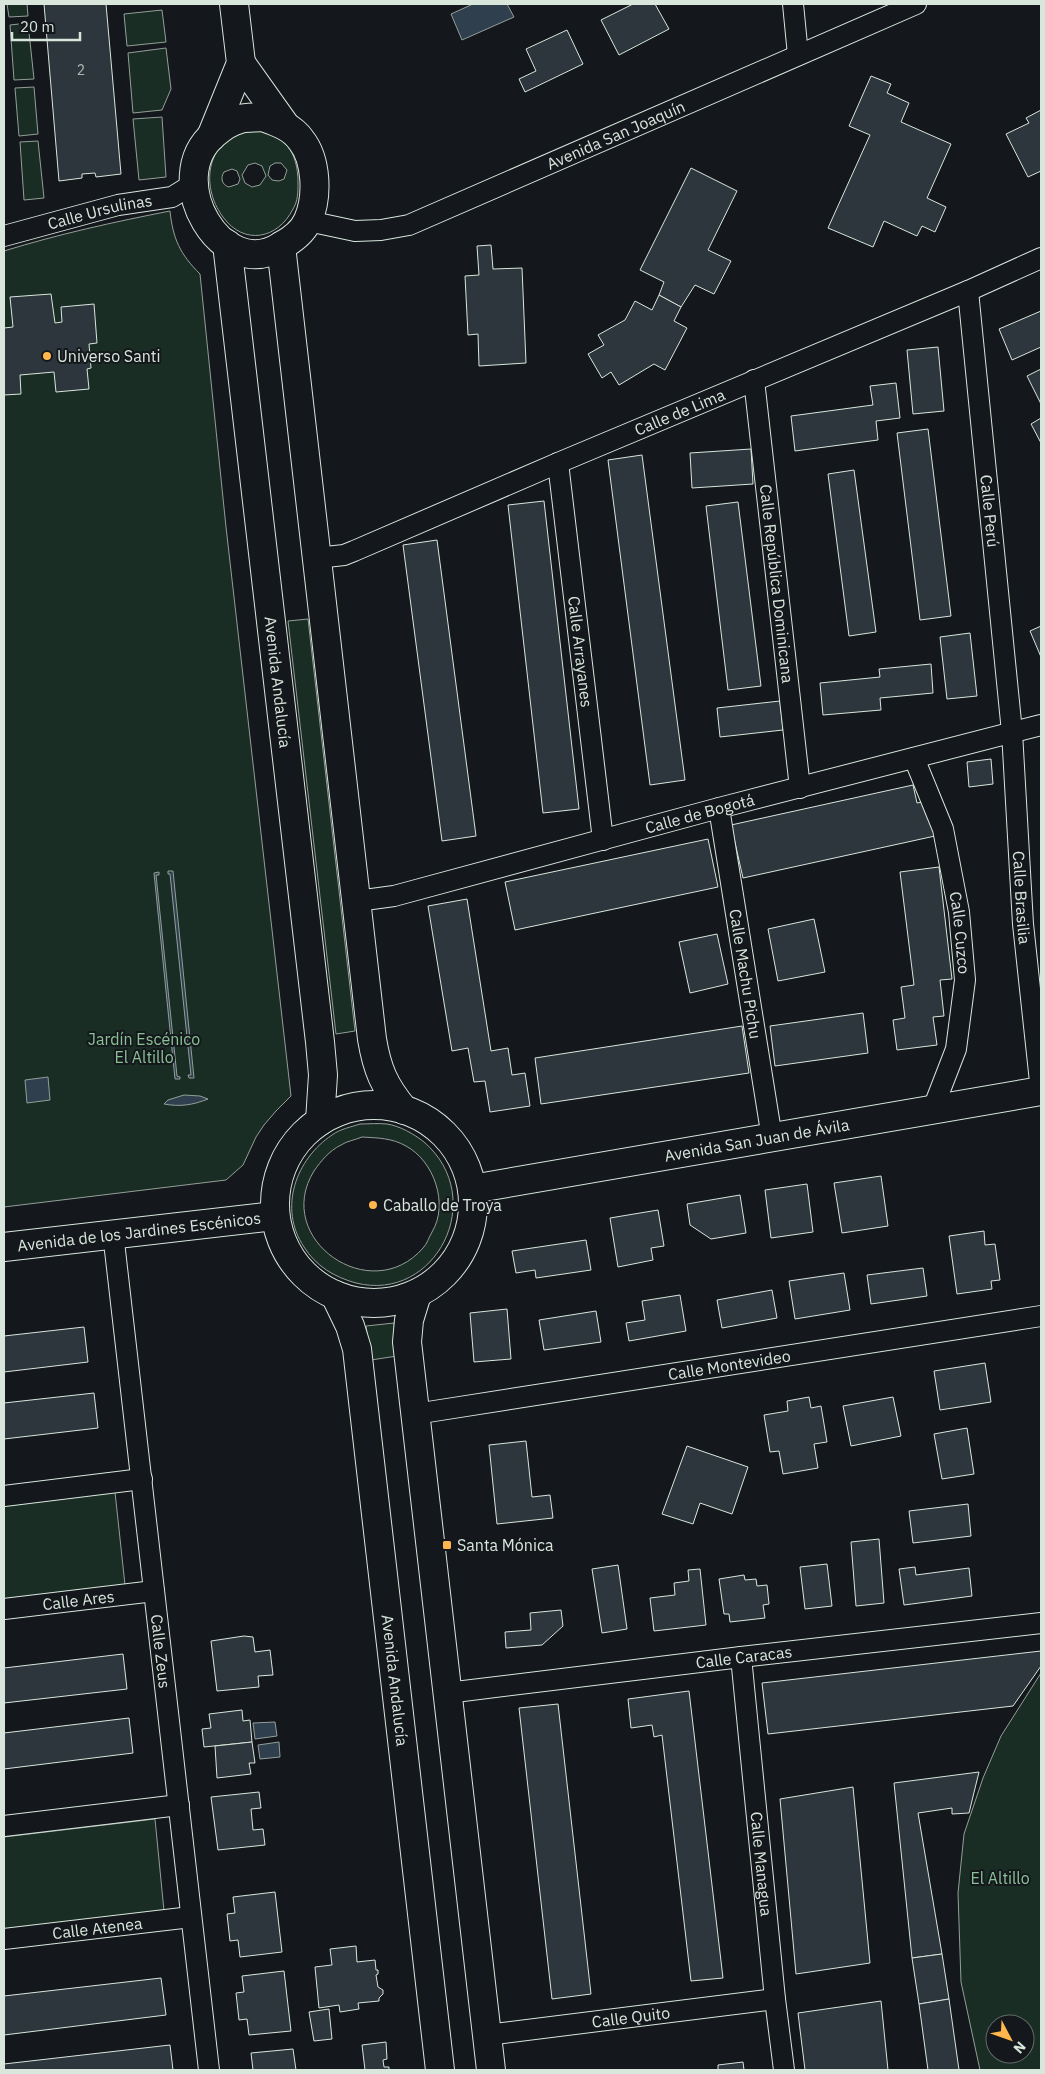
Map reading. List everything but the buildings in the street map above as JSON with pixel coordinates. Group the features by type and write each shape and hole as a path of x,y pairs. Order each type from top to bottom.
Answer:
{"main road":[{"path":"211,137 240,63 234,4"},
{"path":"240,63 285,125 302,140 311,159 314,181 308,221 295,238 276,249 255,254 234,250 218,237 204,221 196,202 193,184 196,165 203,144 220,128 240,119 263,117 285,125"},
{"name":"Avenida Andalucía","path":"227,244 323,1075 320,1121"},
{"path":"281,246 376,1062 383,1081 404,1110"},
{"name":"Avenida San Juan de Ávila","path":"472,1188 1041,1091"},
{"path":"378,1104 404,1110 411,1111 440,1129 462,1156 472,1188 472,1220 462,1250 443,1276 417,1294 387,1303 355,1302 326,1292 300,1272 283,1246 274,1216 276,1181 290,1150 313,1125 320,1121 344,1109 369,1105 378,1104"},
{"name":"Avenida de los Jardines Escénicos","path":"4,1247 274,1216"},
{"path":"417,1294 409,1320 407,1342 491,2070"},
{"name":"Avenida Andalucía","path":"335,1295 350,1326 357,1349 440,2070"}],"street":[{"path":"793,4 798,55"},
{"name":"Avenida San Joaquín","path":"308,221 355,230 381,230 409,226 916,4"},
{"name":"Calle Ursulinas","path":"4,236 118,204 172,197 193,184"},
{"name":"Calle de Lima","path":"317,558 344,555 354,551 968,291 1041,258"},
{"name":"Calle Perú","path":"968,291 1012,732"},
{"name":"Calle República Dominicana","path":"754,380 800,788"},
{"name":"Calle Arrayanes","path":"558,463 602,840"},
{"name":"Calle de Bogotá","path":"356,901 394,896 719,808 1041,725"},
{"name":"Calle Brasilia","path":"1012,732 1032,923 1041,1091"},
{"name":"Calle Cuzco","path":"914,758 943,829 959,912 965,980 956,1049 932,1111"},
{"name":"Calle Machu Pichu","path":"719,808 772,1138"},
{"name":"Calle Zeus","path":"113,1233 209,2070"},
{"name":"Calle Montevideo","path":"415,1414 1041,1316"},
{"path":"4,1496 142,1480"},
{"name":"Calle Ares","path":"4,1609 154,1591"},
{"name":"Calle Caracas","path":"447,1693 1041,1623"},
{"name":"Calle Managua","path":"741,1657 775,1999 784,2070"},
{"path":"4,1826 179,1805"},
{"name":"Calle Atenea","path":"4,1939 191,1916"},
{"name":"Calle Quito","path":"487,2035 775,1999"}],"green space":[{"path":"7,4 27,4 28,16 9,17"},
{"path":"162,10 166,42 127,46 124,14"},
{"path":"28,23 34,79 14,80 10,25"},
{"path":"166,48 171,89 162,110 133,113 128,53"},
{"path":"34,87 38,134 19,136 15,88"},
{"path":"162,117 166,177 139,180 133,119"},
{"path":"251,130 272,135 287,145 295,162 298,183 296,203 287,219 279,227 260,235 250,235 231,226 223,217 211,191 210,177 216,152 236,134","holes":["255,163 262,166 266,176 260,185 252,187 245,183 242,175 248,165","275,163 281,163 287,170 284,179 279,181 272,180 268,175 270,166","232,169 237,171 240,179 238,184 229,187 225,185 222,179 224,172"]},
{"path":"38,141 44,198 24,200 20,142"},
{"name":"Jardín Escénico El Altillo","path":"170,211 173,230 179,245 187,260 200,274 226,527 291,1096 264,1125 256,1137 243,1165 226,1180 4,1207 4,251 45,239"},
{"path":"308,619 355,1031 336,1034 288,621"},
{"path":"360,1124 392,1125 416,1136 424,1142 443,1165 452,1190 452,1216 444,1241 430,1262 410,1277 385,1285 356,1283 340,1278 326,1270 314,1260 304,1247 296,1232 292,1216 295,1185 300,1171 309,1157 319,1145 332,1135","holes":["362,1137 395,1141 416,1153 431,1172 439,1196 437,1221 423,1248 402,1265 378,1271 355,1268 333,1258 316,1241 306,1220 304,1196 314,1171 326,1156 337,1147"]},
{"path":"394,1323 397,1356 371,1360 366,1326"},
{"path":"115,1492 125,1585 4,1599 4,1505"},
{"name":"El Altillo","path":"1041,1673 1041,2070 980,2070 961,1982 958,1893 964,1834 983,1778 1001,1736"},
{"path":"155,1819 164,1911 4,1930 4,1837"}],"water":[{"path":"473,4 507,4 514,17 462,40 451,14"},
{"path":"168,871 173,871 194,1078 189,1078 188,1075 191,1075 170,874 168,874"},
{"path":"159,872 159,875 156,875 177,1076 180,1079 175,1079 154,873"},
{"path":"48,1077 50,1100 27,1103 25,1080"},
{"path":"184,1095 200,1096 208,1099 186,1105 164,1104 168,1100"},
{"path":"275,1722 277,1736 255,1739 253,1723"},
{"path":"279,1742 280,1757 260,1759 258,1745"}],"place":[{"name":"Universo Santi","path":"47,356"},
{"name":"Caballo de Troya","path":"373,1205"},
{"name":"Santa Mónica","path":"447,1545"}]}
